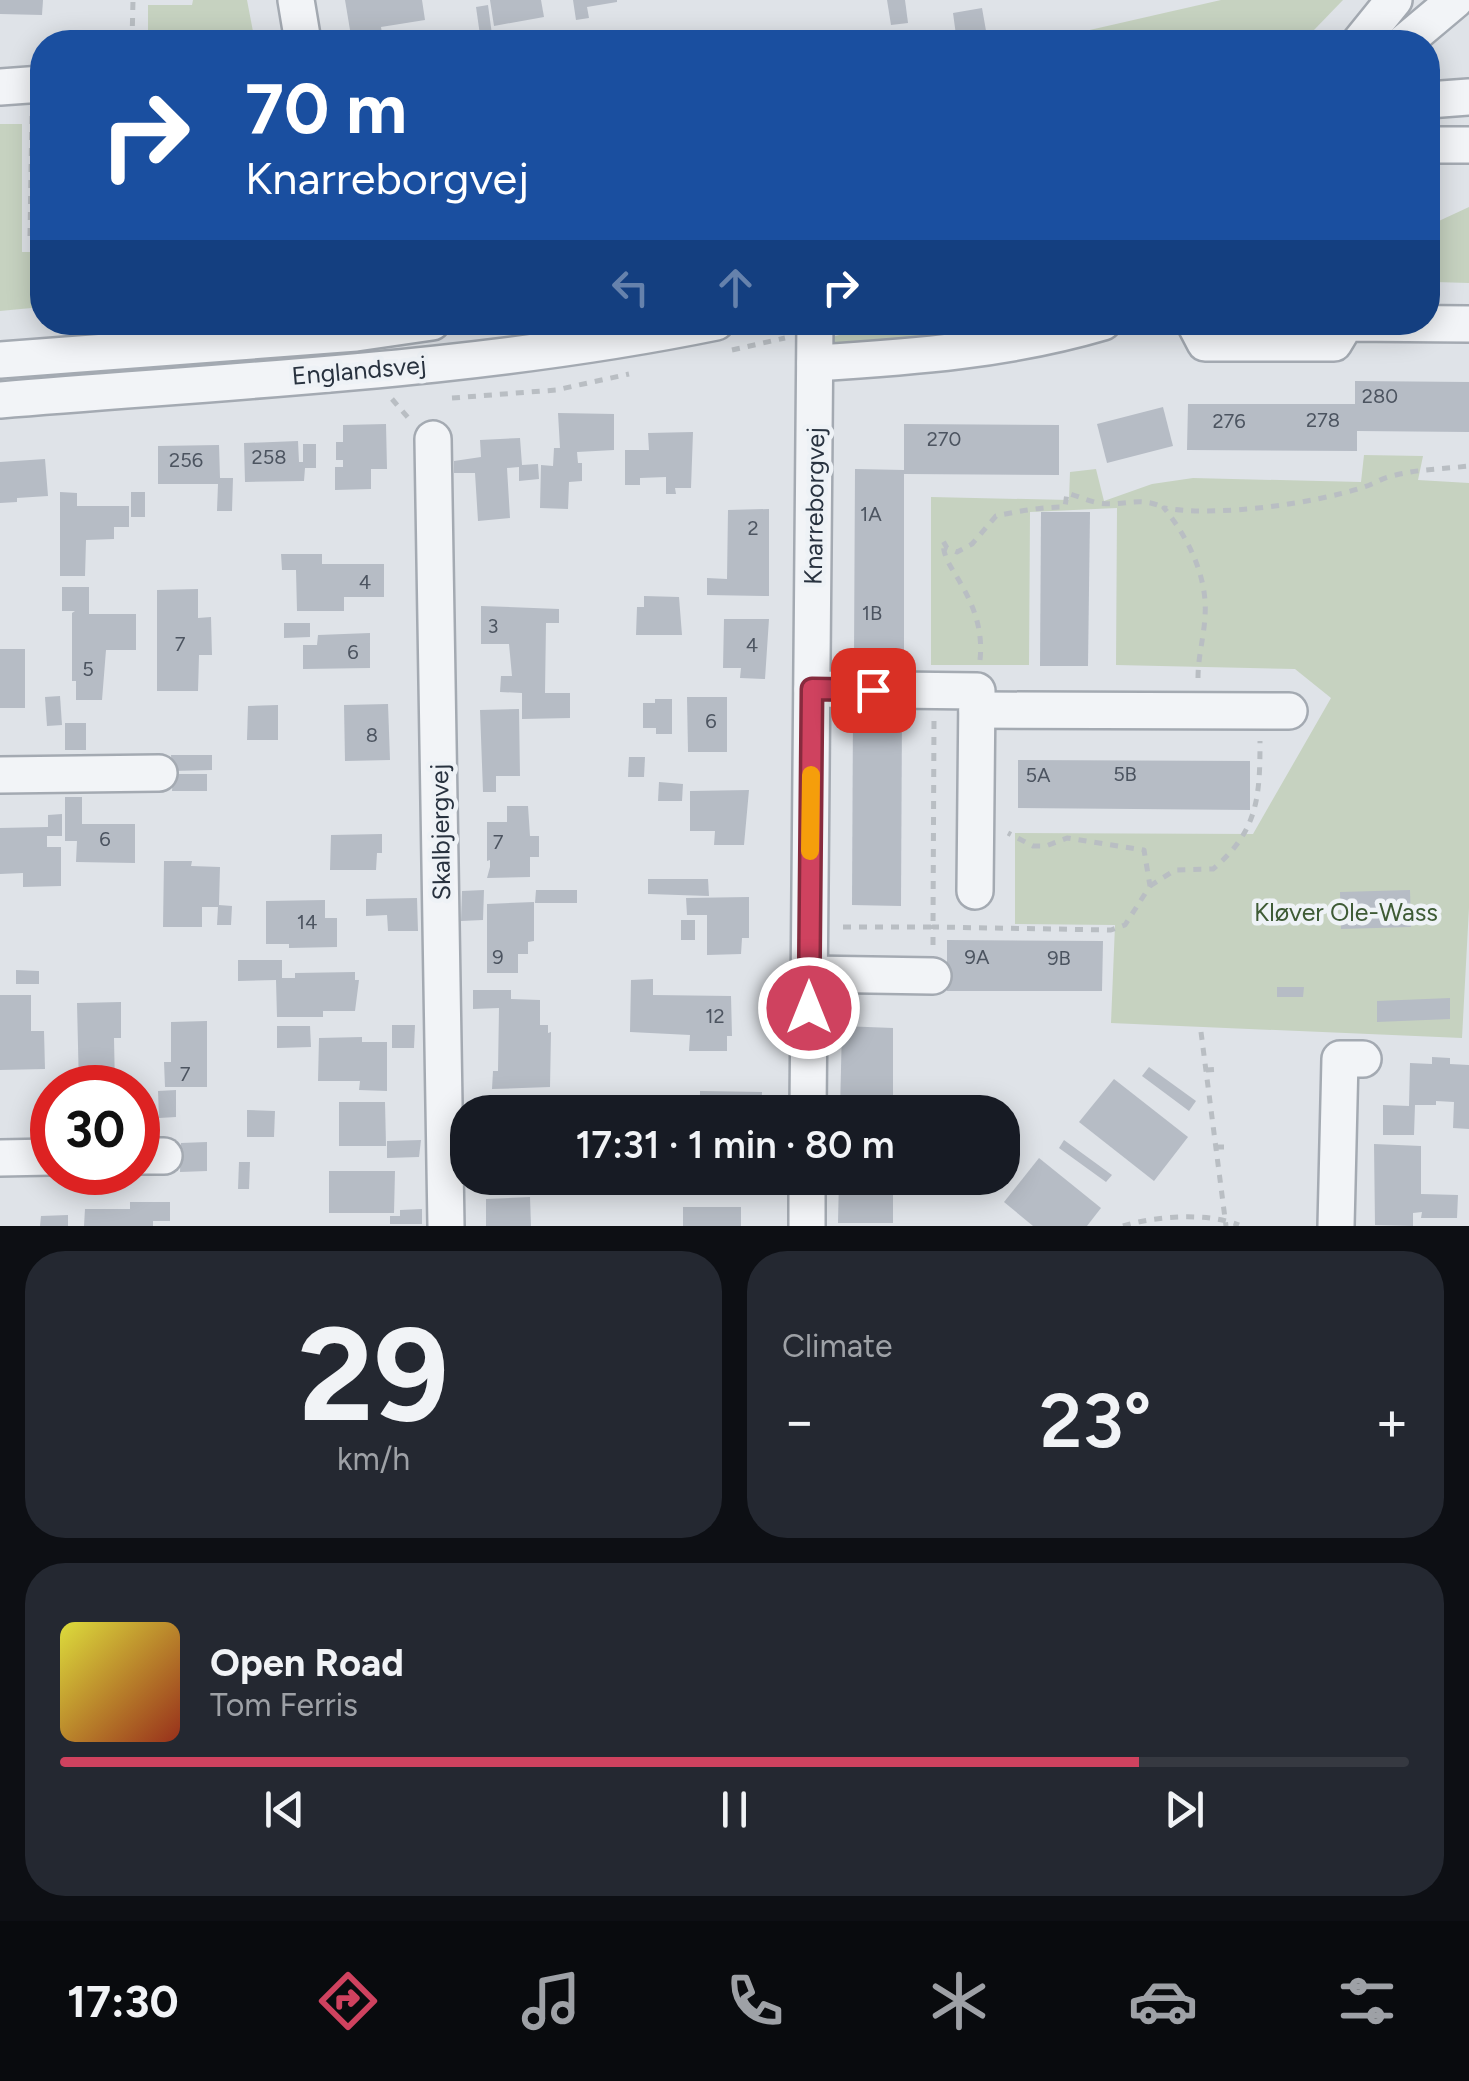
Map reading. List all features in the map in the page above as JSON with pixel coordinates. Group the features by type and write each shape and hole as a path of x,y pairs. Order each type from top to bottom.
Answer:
{"street":[{"path":"296,0 301,30"},
{"path":"1370,30 1394,0"},
{"path":"1419,30 1454,0"},
{"path":"1440,99 1469,97"},
{"path":"1440,144 1469,145"},
{"path":"1440,324 1469,324"},
{"name":"Englandsvej","path":"0,360 277,335"},
{"name":"Englandsvej","path":"0,400 389,368 652,335"},
{"name":"Knarreborgvej","path":"808,1095 815,335"},
{"path":"815,363 937,356 1059,335"},
{"path":"1201,335 1205,343 1316,344 1334,344 1339,335"},
{"name":"Skalbjergvej","path":"434,439 446,1226"},
{"path":"812,689 934,691 977,701 1275,711"},
{"path":"975,891 977,701"},
{"path":"0,775 159,773"},
{"path":"809,974 933,976"},
{"path":"1336,1226 1340,1059 1363,1059"},
{"path":"0,1158 30,1157"},
{"path":"807,1226 808,1195"}],"path":[{"path":"132,30 133,0"},
{"path":"25,85 30,236"},
{"path":"977,701 982,641 964,588 943,555 943,541 956,552 972,544 996,516 1023,513 1037,506 1065,507 1067,493 1098,503 1139,500 1191,513 1282,504 1348,491 1388,476 1469,466"},
{"path":"1164,508 1188,544 1200,573 1206,606 1198,657 1199,711"},
{"path":"933,927 934,691"},
{"path":"810,927 1112,930 1125,925 1150,886 1175,870 1213,870 1242,840 1254,818 1275,711"},
{"path":"976,833 1012,834 1033,846 1067,838 1135,847 1144,850 1150,886"},
{"path":"1201,1032 1226,1223"},
{"path":"1206,1070 1220,1068"},
{"path":"1216,1147 1230,1148"},
{"path":"1123,1226 1159,1219 1238,1224"}],"green space":[{"path":"193,0 247,0 253,30 148,30 148,5 192,5"},
{"path":"1221,0 1343,0 1314,30 1090,30"},
{"path":"0,124 22,124 22,252 30,252 30,308 0,311"},
{"path":"1469,207 1469,283 1440,282 1440,220"},
{"path":"941,335 837,346 831,345 828,338"},
{"name":"Kløver Ole-Wass","path":"1364,455 1423,456 1418,480 1469,483 1469,908 1462,1038 1111,1023 1115,925 1015,924 1015,833 1253,834 1331,698 1295,669 1116,665 1117,508 1030,512 1029,665 931,665 931,497 1069,500 1070,472 1096,469 1104,501 1152,484 1193,478 1361,482"}],"building":[{"path":"0,0 43,0 42,15 0,14"},
{"path":"345,0 422,0 425,20 381,27 382,30 350,30"},
{"path":"490,0 541,0 544,17 494,26"},
{"path":"573,0 617,2 587,7 589,18 576,20"},
{"path":"887,0 905,0 908,23 891,25"},
{"path":"488,5 491,30 479,30 476,7"},
{"path":"982,8 986,30 955,30 953,13"},
{"path":"1355,381 1469,382 1469,432 1357,431 1357,451 1187,450 1188,404 1355,404"},
{"path":"1163,407 1173,446 1107,463 1097,424"},
{"path":"558,413 614,414 614,450 577,452 578,463 582,463 582,481 569,482 568,509 540,508 541,465 553,466 554,448 560,448"},
{"path":"386,424 387,469 371,469 371,489 335,490 335,467 343,467 343,460 336,460 336,442 343,442 343,425"},
{"path":"904,424 1059,425 1059,475 904,474 904,657 854,657 855,469 904,470"},
{"path":"693,432 691,488 675,488 676,494 666,494 666,477 640,478 640,485 625,485 625,450 649,450 648,433"},
{"path":"520,438 522,465 538,464 539,479 519,481 519,467 507,468 510,518 478,521 475,473 454,473 454,461 481,457 480,440"},
{"path":"298,441 299,462 303,462 303,444 316,444 316,468 305,468 304,481 245,482 244,443"},
{"path":"219,445 220,478 233,478 232,511 217,511 218,484 158,484 158,446"},
{"path":"45,459 48,496 0,503 0,462"},
{"path":"60,492 77,493 77,506 129,506 129,527 114,527 114,539 86,540 85,576 60,576"},
{"path":"131,492 145,492 145,517 131,517"},
{"path":"769,509 769,596 707,595 707,578 727,579 728,510"},
{"path":"1041,512 1090,512 1088,666 1040,666"},
{"path":"281,554 322,554 322,564 384,564 384,597 344,597 344,611 297,611 296,570 282,570"},
{"path":"62,587 89,587 89,614 136,614 136,650 106,650 102,700 76,700 76,681 72,681 75,611 62,611"},
{"path":"198,589 198,618 211,617 212,655 199,655 198,691 157,691 157,590"},
{"path":"644,596 679,597 682,635 636,635 637,607 644,607"},
{"path":"481,606 559,609 559,623 546,623 545,693 570,693 570,718 522,719 522,693 500,692 501,676 512,676 509,644 481,644"},
{"path":"724,619 769,619 765,679 740,678 741,668 723,668"},
{"path":"284,623 310,623 310,637 284,638"},
{"path":"370,633 370,668 303,669 303,645 317,645 318,635"},
{"path":"0,649 25,649 25,708 0,708"},
{"path":"60,696 62,725 47,726 45,697"},
{"path":"687,697 727,697 727,752 688,752"},
{"path":"655,699 672,699 672,734 656,734 656,728 643,728 643,703 655,703"},
{"path":"388,704 390,760 345,761 344,705"},
{"path":"278,705 278,740 247,740 248,706"},
{"path":"519,709 520,776 496,776 496,792 483,792 480,710"},
{"path":"853,709 902,710 901,906 852,905"},
{"path":"65,723 86,723 86,750 65,750"},
{"path":"171,755 212,755 212,770 172,771"},
{"path":"629,757 645,757 644,777 628,777"},
{"path":"1018,760 1250,761 1250,810 1018,808"},
{"path":"173,774 207,774 207,791 172,791"},
{"path":"659,782 683,784 682,801 658,801"},
{"path":"749,790 744,845 714,845 715,831 690,831 690,791"},
{"path":"65,797 82,797 82,824 135,824 135,863 76,862 77,841 65,841"},
{"path":"507,806 528,806 530,836 539,836 539,857 530,857 530,877 487,878 487,822 507,822"},
{"path":"62,814 62,836 47,836 47,847 61,847 61,886 23,887 23,873 0,874 0,828 48,827 48,815"},
{"path":"382,834 382,853 377,853 376,870 330,870 331,835"},
{"path":"164,861 220,867 219,905 232,906 231,925 217,925 218,907 202,907 202,927 163,927"},
{"path":"648,879 708,879 709,896 648,894"},
{"path":"484,890 483,920 461,921 462,891"},
{"path":"536,890 577,890 577,903 535,903"},
{"path":"1410,890 1411,927 1341,929 1340,892"},
{"path":"749,897 749,938 742,938 741,954 707,955 707,915 687,915 686,898"},
{"path":"417,898 418,931 388,931 387,915 366,916 366,899"},
{"path":"325,900 325,918 337,918 337,947 289,948 289,944 266,944 266,901"},
{"path":"534,902 534,941 528,942 528,954 518,954 518,973 487,973 487,904"},
{"path":"681,920 695,920 695,940 681,940"},
{"path":"947,940 1103,941 1102,991 947,991"},
{"path":"238,960 282,960 282,978 295,978 295,973 355,972 355,980 359,980 355,1011 323,1011 323,1017 277,1017 276,980 238,981"},
{"path":"16,970 39,971 39,984 16,984"},
{"path":"653,979 653,995 731,996 732,1036 727,1036 727,1051 689,1051 690,1035 630,1032 631,980"},
{"path":"1277,987 1304,987 1303,997 1277,997"},
{"path":"473,990 511,990 511,999 540,1000 540,1025 548,1025 548,1033 551,1032 550,1087 492,1089 493,1071 498,1071 499,1008 473,1009"},
{"path":"0,995 31,995 31,1031 44,1031 45,1065 0,1070"},
{"path":"1450,998 1450,1019 1377,1022 1377,1001"},
{"path":"121,1002 121,1038 114,1038 115,1065 78,1065 77,1003"},
{"path":"207,1021 207,1087 165,1087 164,1062 171,1062 171,1022"},
{"path":"392,1025 415,1025 414,1048 392,1048"},
{"path":"277,1026 310,1026 311,1047 277,1048"},
{"path":"842,1026 893,1028 893,1095 840,1095"},
{"path":"362,1037 362,1042 387,1042 387,1091 359,1090 360,1081 318,1081 319,1038"},
{"path":"1432,1057 1450,1058 1450,1064 1469,1065 1469,1129 1453,1128 1454,1102 1436,1101 1436,1105 1415,1105 1414,1135 1383,1135 1383,1105 1409,1106 1410,1063 1432,1064"},
{"path":"1149,1067 1196,1101 1189,1111 1142,1076"},
{"path":"1114,1079 1188,1137 1154,1181 1079,1122"},
{"path":"176,1090 176,1117 160,1118 160,1091"},
{"path":"700,1091 762,1092 762,1095 700,1095"},
{"path":"339,1102 385,1102 386,1146 339,1146"},
{"path":"247,1110 275,1111 274,1137 247,1137"},
{"path":"421,1140 419,1157 387,1158 387,1141"},
{"path":"1064,1140 1112,1175 1106,1182 1059,1148"},
{"path":"207,1142 207,1171 180,1172 181,1143"},
{"path":"1374,1144 1421,1146 1421,1194 1458,1195 1457,1218 1421,1218 1422,1212 1413,1213 1413,1226 1375,1225"},
{"path":"1039,1158 1101,1208 1087,1226 1033,1226 1004,1202 1010,1195 1020,1195 1020,1182"},
{"path":"239,1162 250,1162 249,1189 238,1189"},
{"path":"329,1171 395,1171 394,1213 329,1213"},
{"path":"839,1195 893,1195 893,1223 838,1223"},
{"path":"530,1197 531,1226 486,1226 486,1199"},
{"path":"130,1202 170,1202 170,1221 153,1221 153,1226 84,1226 85,1209 130,1209"},
{"path":"683,1207 741,1207 741,1226 683,1226"},
{"path":"422,1209 422,1224 390,1224 390,1216 400,1216 400,1210"},
{"path":"68,1215 68,1226 40,1226 41,1216"}],"slow traffic":[{"path":"810,851 811,775"}],"route":[{"path":"809,1008 812,689 873,690"}]}
